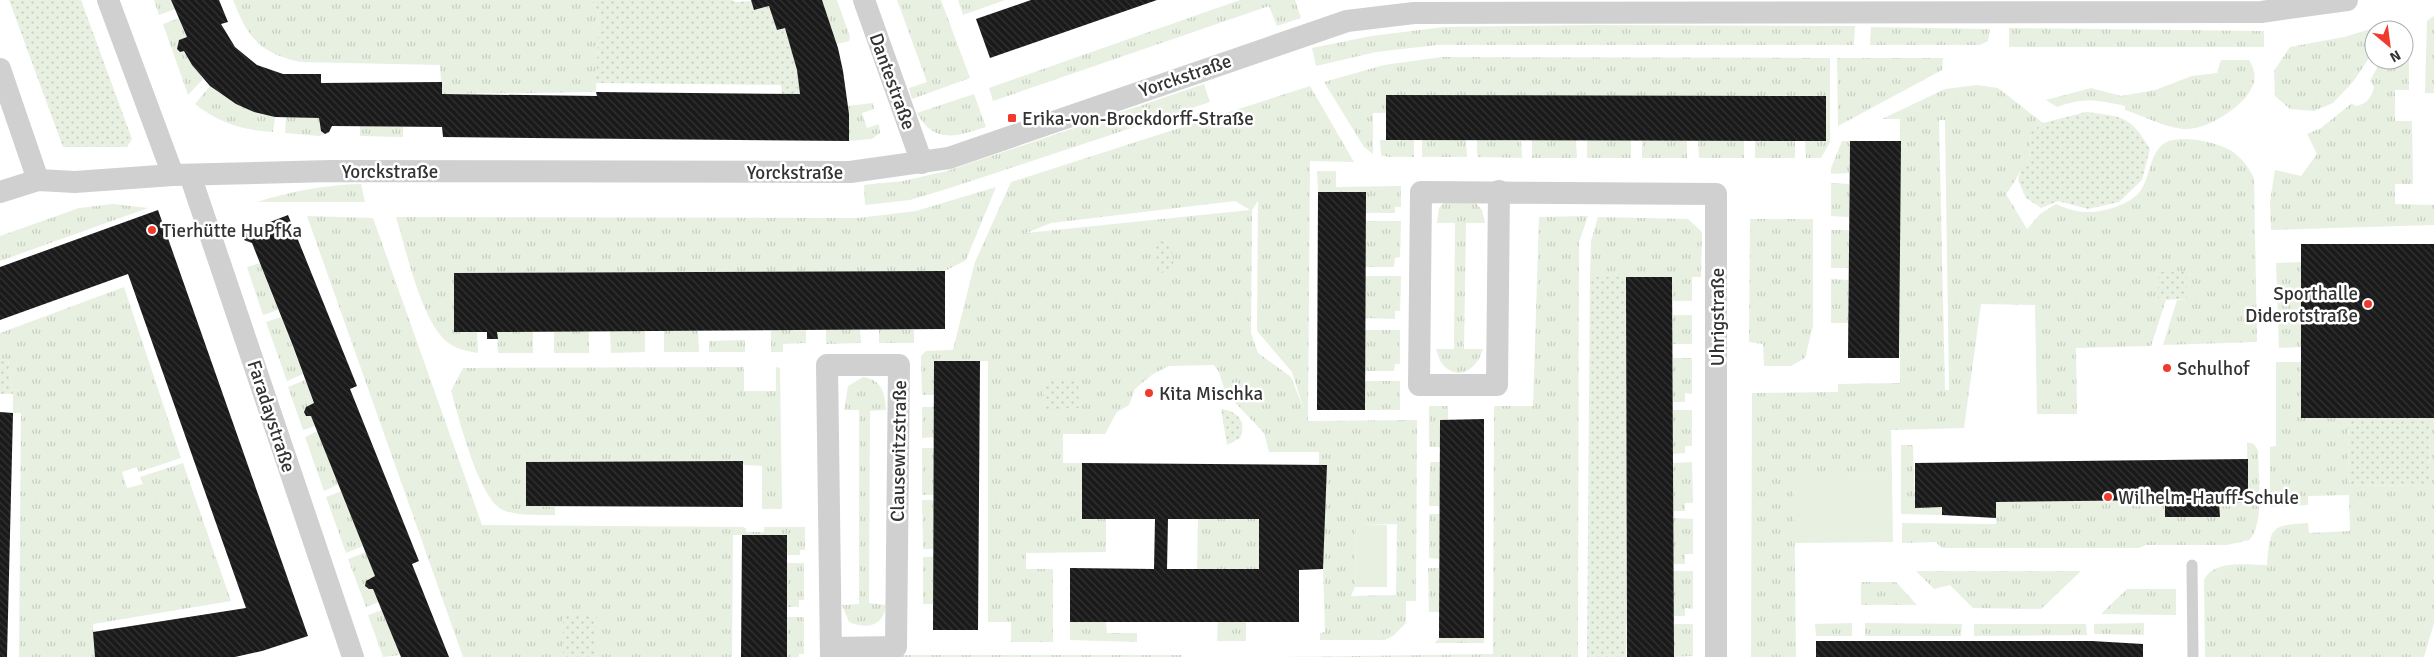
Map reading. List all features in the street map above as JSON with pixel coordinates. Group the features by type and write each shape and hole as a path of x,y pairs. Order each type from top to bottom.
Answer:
{"street":[{"name":"Faradaystraße","path":"108,0 181,175 345,655"},
{"name":"Dantestraße","path":"864,0 922,163"},
{"name":"Yorckstraße","path":"0,192 38,180 75,182 181,175 331,171 850,172 922,163 949,158 1348,10 1414,14 1944,6 2261,12 2347,0"},
{"path":"0,69 38,180"},
{"name":"Uhrigstraße","path":"1498,191 1497,385 1419,385 1421,192 1498,191 1716,194 1716,657"},
{"name":"Clausewitzstraße","path":"827,365 899,365 896,647 831,652 827,365"}],"lane":[{"path":"2192,565 2193,657"}],"green space":[{"path":"9,0 81,0 132,139 127,147 63,147"},
{"path":"154,0 171,0 175,9 159,15"},
{"path":"233,0 592,0 599,17 596,92 442,94 440,65 301,62 287,59 265,49 257,42 244,25"},
{"path":"592,0 732,0 736,2 751,1 755,10 769,6 777,30 785,28 797,70 800,94 782,94 781,85 596,83 599,17"},
{"path":"822,0 837,0 850,37 849,41 837,44"},
{"path":"897,0 941,0 970,78 912,99 909,88 927,82"},
{"path":"958,0 1005,0 963,15"},
{"path":"1240,0 1295,0 1301,18 1277,26 1269,6 993,101 989,88"},
{"path":"2434,16 2434,93 2425,93 2427,21"},
{"path":"179,18 187,37 179,40 177,49 180,52 184,51 203,79 188,95 163,24"},
{"path":"1589,25 1855,26 1854,45 1437,45 1376,52 1316,66 1312,48 1371,36 1444,27"},
{"path":"1871,27 1990,29 1988,41 1980,45 1870,45"},
{"path":"2009,28 2264,31 2264,47 2009,47"},
{"path":"2364,31 2364,66 2353,82 2333,103 2314,111 2290,109 2275,96 2274,71 2290,47 2344,37"},
{"path":"1442,57 1830,58 1830,142 1821,158 1806,158 1805,141 1826,141 1826,96 1387,95 1386,113 1373,113 1373,154 1364,147 1324,82 1384,65"},
{"path":"1837,58 1943,58 1942,70 1838,126"},
{"path":"2221,60 2249,60 2254,71 2254,82 2250,91 2235,108 2203,126 2183,129 2168,126 2125,110 2125,106 2107,102 2091,100 2057,107 2046,100 2091,88 2121,96 2155,90 2192,76 2217,73"},
{"path":"2376,70 2409,70 2409,90 2395,90 2395,121 2412,121 2413,184 2395,184 2395,204 2434,205 2434,225 2271,230 2270,202 2275,170 2301,176 2317,154 2307,134 2321,128 2352,103 2355,106 2368,100 2374,87 2370,81"},
{"path":"1204,84 1210,102 910,200 865,205 864,185 903,181 947,171"},
{"path":"1977,85 1998,88 2043,123 2031,132 2029,159 2006,194 2027,229 2040,214 2056,204 2074,211 2092,212 2116,207 2130,200 2141,190 2154,156 2161,146 2167,142 2186,139 2197,140 2226,148 2237,155 2254,178 2257,342 2163,345 2177,300 2187,299 2187,272 2158,272 2158,300 2166,300 2151,346 2076,348 2077,414 2037,414 2035,305 1981,304 1964,428 1891,430 1892,477 1794,479 1796,657 1751,657 1752,393 1838,392 1838,384 1900,383 1900,119 1882,119 1945,89","holes":["1939,120 1945,120 1949,390 1945,390"]},
{"path":"210,86 225,97 241,105 275,117 273,132 231,124 204,111 195,104"},
{"path":"1310,86 1354,162 1310,161 1308,421 1417,420 1416,601 1406,601 1406,623 1393,636 1385,640 1320,640 1320,633 1325,632 1323,565 1327,465 1319,465 1319,452 1269,452 1264,433 1225,392 1219,372 1214,365 1169,366 1153,374 1135,389 1129,405 1117,412 1105,434 1063,434 1063,463 1082,463 1082,518 1106,519 1106,552 1026,553 1026,569 1053,569 1053,642 1011,642 1011,622 988,622 988,361 980,361 934,395 922,395 921,356 926,351 953,350 975,262 1011,182","holes":["1235,201 1250,210 1026,233 1051,223","1258,201 1257,331 1292,372 1304,410 1291,377 1258,353 1251,333 1252,210","1397,524 1396,595 1351,596 1355,587 1356,525"]},
{"path":"974,94 986,127 956,135 939,134 931,130 917,113"},
{"path":"873,103 874,109 862,113 867,128 879,124 880,133 872,139 849,141 848,106"},
{"path":"2086,112 2118,117 2131,124 2137,130 2150,149 2142,180 2119,202 2088,209 2058,201 2041,208 2026,198 2018,180 2022,166 2029,159 2031,132 2043,123"},
{"path":"286,117 319,118 321,131 325,134 319,136 285,133"},
{"path":"360,126 403,127 403,137 360,136"},
{"path":"1380,140 1414,140 1414,157 1388,157 1381,155"},
{"path":"1422,140 1466,140 1467,157 1422,157"},
{"path":"1477,140 1521,141 1522,158 1477,157"},
{"path":"1532,140 1576,140 1577,158 1532,158"},
{"path":"1587,140 1631,140 1631,158 1587,158"},
{"path":"1642,141 1687,141 1687,158 1642,158"},
{"path":"1698,141 1744,141 1744,158 1699,158"},
{"path":"1755,141 1795,141 1795,158 1755,158"},
{"path":"1842,141 1850,141 1849,173 1831,174 1831,168"},
{"path":"1317,171 1336,171 1336,187 1401,186 1401,207 1395,207 1395,213 1366,213 1365,192 1318,192"},
{"path":"1831,183 1849,184 1849,217 1831,216"},
{"path":"361,184 365,202 257,202 309,189"},
{"path":"996,187 966,260 945,271 454,273 477,332 478,353 453,346 437,331 415,283 396,217 858,218 916,211"},
{"path":"1447,199 1475,202 1482,210 1485,223 1466,223 1464,349 1483,349 1473,366 1468,370 1457,373 1443,365 1436,349 1454,349 1455,223 1437,223 1439,208"},
{"path":"113,204 148,208 0,261 0,236 79,208"},
{"path":"307,216 373,218 482,525 742,527 746,528 746,532 764,532 764,527 805,527 805,550 800,550 800,555 787,555 787,535 733,535 732,657 463,657"},
{"path":"1588,216 1579,242 1578,657 1284,657 1493,654 1494,406 1533,406 1539,217"},
{"path":"1598,217 1688,219 1702,232 1701,277 1692,277 1692,301 1673,301 1672,277 1590,277 1591,241"},
{"path":"1750,219 1813,219 1813,326 1805,358 1791,366 1764,366 1763,344 1749,342"},
{"path":"1366,221 1401,221 1400,257 1395,258 1394,267 1365,267"},
{"path":"1831,230 1849,230 1849,268 1831,268"},
{"path":"1171,241 1174,271 1159,273 1155,243"},
{"path":"2301,262 2301,347 2279,348 2276,263"},
{"path":"260,263 278,310 263,315 247,267"},
{"path":"2187,271 2187,299 2158,300 2158,272"},
{"path":"1365,276 1401,276 1400,311 1395,311 1395,319 1365,318"},
{"path":"1590,277 1626,277 1626,657 1587,657"},
{"path":"1831,279 1848,280 1848,323 1831,323"},
{"path":"124,287 181,458 139,472 137,467 122,472 127,488 143,484 140,477 183,463 231,601 93,624 95,657 19,657 21,413 13,413 13,394 8,358 0,361 0,333"},
{"path":"1673,315 1692,315 1692,344 1672,344"},
{"path":"281,317 303,374 287,381 266,322"},
{"path":"879,329 914,330 914,343 879,343"},
{"path":"771,330 806,330 806,343 783,344 783,352 771,352"},
{"path":"826,330 860,330 861,343 826,344"},
{"path":"1365,330 1400,330 1400,364 1395,364 1394,371 1365,371"},
{"path":"533,331 533,353 498,353 497,332"},
{"path":"554,331 589,331 589,353 554,353"},
{"path":"610,331 645,331 645,352 611,353"},
{"path":"664,331 698,331 699,352 664,352"},
{"path":"745,340 745,352 709,352 709,341"},
{"path":"8,358 13,394 0,394 0,361"},
{"path":"1673,358 1692,358 1692,394 1685,393 1685,402 1673,402"},
{"path":"2276,362 2301,362 2301,418 2348,418 2349,486 2429,485 2430,418 2434,418 2434,623 2424,657 2205,657 2204,580 2209,573 2223,566 2241,564 2267,565 2271,536 2279,527 2308,523 2309,533 2350,531 2349,495 2308,496 2308,505 2270,507 2270,447 2276,446"},
{"path":"744,367 744,391 776,391 776,367 780,368 782,509 762,509 762,466 743,465 743,461 527,462 526,506 555,507 555,515 511,513 505,511 496,504 487,492 479,476 471,457 451,391 463,368"},
{"path":"863,377 874,381 881,388 885,398 886,410 870,411 869,603 886,605 882,618 868,626 849,622 842,605 859,604 859,410 844,410 848,386"},
{"path":"1044,379 1078,379 1079,408 1044,409"},
{"path":"305,380 314,403 306,407 304,412 306,416 311,416 315,426 303,430 288,387"},
{"path":"1365,381 1400,381 1400,410 1365,410"},
{"path":"1429,406 1448,406 1448,420 1440,420 1440,447 1429,447"},
{"path":"922,407 934,407 934,437 922,438"},
{"path":"1221,409 1232,412 1242,422 1240,438 1227,445"},
{"path":"1673,410 1692,410 1692,446 1685,446 1685,453 1673,454"},
{"path":"2348,418 2430,418 2429,485 2349,486"},
{"path":"318,431 339,484 324,491 305,437"},
{"path":"2247,442 2254,444 2258,451 2260,498 2257,523 2254,533 2249,540 2227,545 2146,545 2139,548 1942,548 1936,542 1902,543 1902,523 1996,524 1996,502 2165,500 2165,517 2219,517 2219,503 2248,502"},
{"path":"1901,445 1913,445 1915,507 1942,507 1942,515 1901,514"},
{"path":"922,448 934,448 934,495 922,495"},
{"path":"1430,462 1440,462 1440,506 1429,506"},
{"path":"1692,462 1693,503 1685,503 1685,511 1673,511 1673,463"},
{"path":"1892,477 1893,542 1794,543 1794,478"},
{"path":"342,491 363,546 346,553 326,497"},
{"path":"922,500 933,500 933,549 923,549"},
{"path":"1429,514 1440,514 1439,559 1429,558"},
{"path":"1673,518 1693,519 1693,554 1685,554 1685,564 1673,564"},
{"path":"1198,519 1259,519 1259,569 1197,569"},
{"path":"1356,525 1387,525 1387,587 1355,587"},
{"path":"366,552 375,576 365,586 373,589 379,602 366,607 348,559"},
{"path":"923,557 933,557 933,604 923,604"},
{"path":"787,563 804,563 804,600 799,600 799,607 787,607"},
{"path":"1428,568 1439,568 1440,612 1429,612"},
{"path":"1673,571 1693,571 1693,609 1685,608 1685,616 1674,616"},
{"path":"1916,571 2081,571 2041,609 1973,608 1950,585 1934,589"},
{"path":"1861,582 1896,582 1917,605 1861,605"},
{"path":"2127,589 2176,589 2176,615 2101,614"},
{"path":"382,610 400,655 383,657 368,615"},
{"path":"563,615 597,615 595,657 563,657"},
{"path":"787,617 804,617 804,654 799,654 799,657 787,657"},
{"path":"1070,622 1106,622 1107,633 1137,633 1137,642 1070,640"},
{"path":"1218,622 1246,622 1246,641 1217,641"},
{"path":"1852,623 1852,636 1816,636 1815,624"},
{"path":"1865,623 1962,624 1961,636 1865,636"},
{"path":"2144,623 2144,635 2094,634 2094,624"},
{"path":"1674,624 1693,624 1693,656 1674,657"},
{"path":"1974,624 2086,624 2087,635 1974,636"},
{"path":"1439,638 1484,638 1484,643 1435,643"},
{"path":"898,655 1182,655 1182,657 898,657"}],"building":[{"path":"171,0 219,0 228,22 221,24 235,47 257,65 283,74 321,74 321,83 442,82 442,94 597,96 596,92 800,94 797,70 785,28 777,30 769,6 754,10 751,0 822,0 838,48 843,71 849,114 849,141 443,137 442,127 332,126 329,132 325,134 321,131 319,118 275,117 254,112 236,104 210,86 192,65 184,51 180,52 177,49 179,40 187,37"},
{"path":"1031,0 1157,0 990,58 976,19"},
{"path":"1386,95 1826,96 1826,141 1386,140"},
{"path":"1850,141 1901,141 1899,358 1848,358"},
{"path":"1318,192 1366,192 1365,410 1317,410"},
{"path":"158,210 308,636 262,651 235,657 95,657 93,632 246,608 128,274 0,320 0,267"},
{"path":"288,215 357,386 350,389 419,561 412,564 449,657 401,657 373,589 365,586 366,581 375,576 311,416 306,416 304,412 306,407 314,403 293,346 252,243 244,240 247,231"},
{"name":"Sporthalle Diderotstraße","path":"2301,244 2434,244 2434,418 2301,418"},
{"path":"945,271 945,329 497,332 498,339 487,339 487,332 454,332 454,273"},
{"path":"1626,277 1672,277 1674,657 1627,657"},
{"path":"934,361 980,361 978,630 933,630"},
{"path":"0,412 13,413 7,657 0,657"},
{"path":"1484,419 1484,638 1439,638 1440,420"},
{"name":"Wilhelm-Hauff-Schule","path":"2248,459 2248,502 2219,503 2220,517 2165,517 2165,500 1996,502 1996,518 1942,515 1942,507 1915,508 1915,463"},
{"path":"743,461 743,507 526,506 526,462"},
{"path":"1082,463 1327,465 1323,569 1299,570 1299,622 1070,622 1070,568 1154,569 1155,519 1082,519","holes":["1168,519 1259,519 1259,569 1167,569"]},
{"path":"742,535 787,535 787,657 741,657"},
{"path":"1816,641 2092,641 2143,644 2143,657 1816,657"}],"place":[{"name":"Erika-von-Brockdorff-Straße","path":"1012,118"},
{"name":"Tierhütte HuPfKa","path":"152,230"},
{"name":"Sporthalle Diderotstraße","path":"2368,304"},
{"name":"Schulhof","path":"2167,368"},
{"name":"Kita Mischka","path":"1149,393"},
{"name":"Wilhelm-Hauff-Schule","path":"2108,497"}]}
